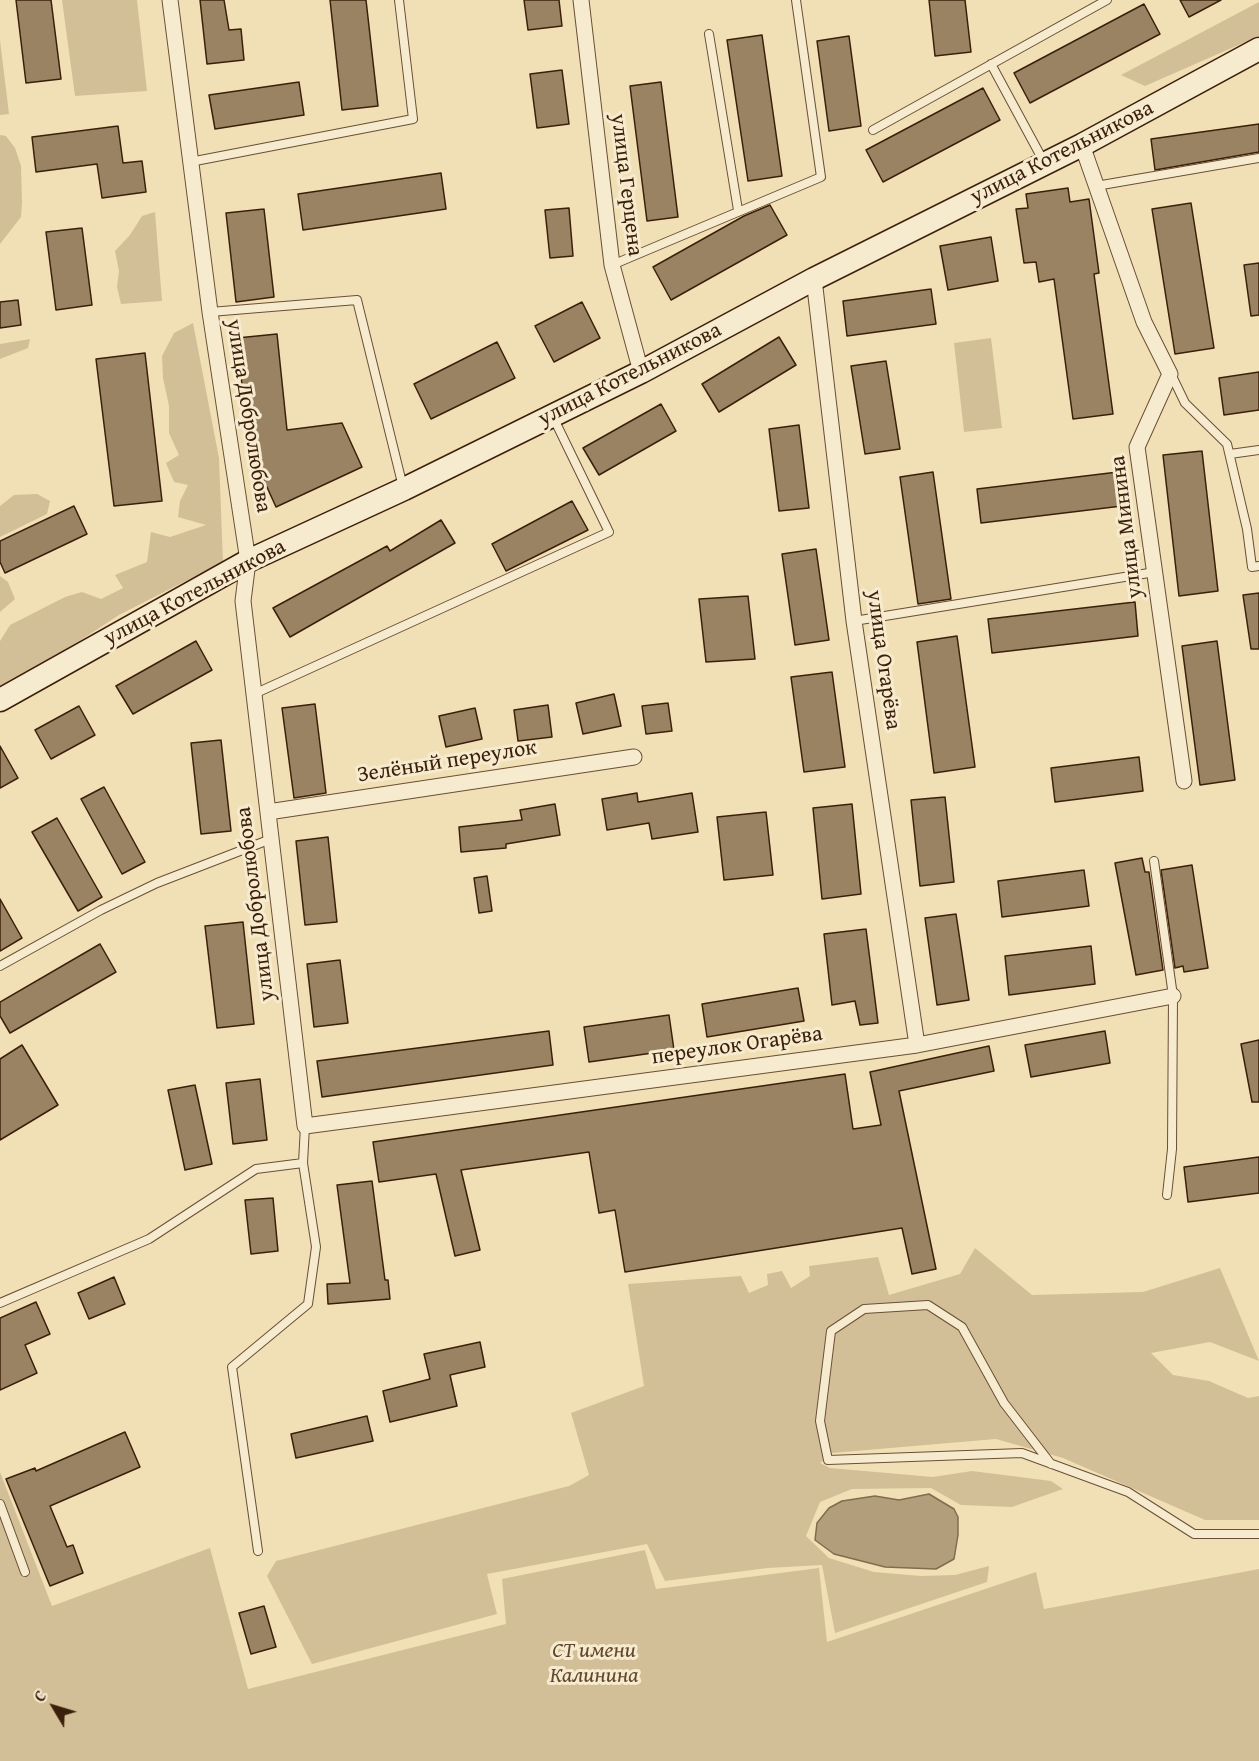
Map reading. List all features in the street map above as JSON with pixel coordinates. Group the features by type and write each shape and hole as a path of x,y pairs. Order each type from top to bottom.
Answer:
{"street":[{"name":"улица Добролюбова","path":"170,0 210,312 248,561 243,601 305,1126"},
{"name":"улица Герцена","path":"581,0 612,265 641,372"},
{"name":"улица Котельникова","path":"0,700 248,561 404,489 641,372 814,279 1082,145 1259,49"},
{"path":"1082,145 1144,322 1170,374"},
{"name":"улица Огарёва","path":"814,279 854,621 917,1045"},
{"name":"улица Минина","path":"1170,374 1137,447 1184,782"},
{"name":"Зелёный переулок","path":"268,812 634,757"},
{"name":"переулок Огарёва","path":"305,1126 917,1045 1173,996"}],"lane":[{"path":"190,162 413,119 399,0"},
{"path":"612,265 821,177 796,0"},
{"path":"873,130 1107,0"},
{"path":"709,34 738,210"},
{"path":"991,64 1045,164"},
{"path":"1095,187 1259,158"},
{"path":"210,312 357,300 404,489"},
{"path":"1170,374 1185,403 1227,444 1247,529 1252,567 1259,566"},
{"path":"254,694 609,532 552,415"},
{"path":"1230,454 1259,450"},
{"path":"854,621 1155,572"},
{"path":"0,966 101,910 157,883 271,839"},
{"path":"1154,861 1173,996 1172,1149 1167,1195"},
{"path":"258,1551 232,1367 309,1304 316,1247 303,1163 305,1126"},
{"path":"0,1304 149,1239 256,1169 303,1163"},
{"path":"1051,1464 1004,1403 962,1327 928,1305 864,1309 831,1331 820,1421 828,1460 1022,1453 1051,1464 1128,1492 1194,1534 1259,1534"},
{"path":"0,1504 25,1572"}],"green space":[{"path":"62,0 137,0 147,91 75,96"},
{"path":"1259,2 1259,36 1145,86 1121,75"},
{"path":"0,40 9,114 0,115"},
{"path":"0,135 6,136 15,148 21,166 22,202 21,217 0,244"},
{"path":"155,212 162,301 121,304 117,287 119,271 115,251 130,235 142,216"},
{"path":"193,323 219,458 223,562 119,615 38,668 0,688 0,641 10,625 65,597 82,592 101,599 123,588 115,575 147,562 151,532 170,537 206,525 178,517 180,501 188,485 174,482 166,463 179,455 169,433 169,406 163,378 162,356 174,333"},
{"path":"991,338 1002,428 964,432 954,343"},
{"path":"30,339 28,348 0,359 0,344"},
{"path":"37,494 50,501 47,514 0,537 0,506 14,495"},
{"path":"0,576 8,582 15,599 0,612"},
{"path":"975,1248 1032,1295 1143,1292 1220,1268 1259,1361 1210,1342 1151,1353 1173,1375 1209,1381 1248,1398 1259,1396 1259,1520 1205,1520 1063,1458 996,1439 832,1453 820,1463 830,1468 933,1477 972,1471 1051,1481 1063,1489 1012,1507 961,1505 931,1488 852,1489 820,1502 806,1536 829,1558 874,1572 921,1576 955,1575 989,1566 987,1582 835,1633 822,1565 768,1568 665,1581 647,1544 487,1574 497,1614 312,1664 267,1576 276,1561 569,1486 589,1475 571,1413 644,1386 628,1284 741,1276 749,1293 768,1285 767,1274 782,1271 791,1288 810,1276 809,1266 878,1257 889,1295 960,1274"},
{"name":"СТ имени Калинина","path":"0,1472 52,1606 210,1548 248,1689 506,1624 502,1579 645,1550 656,1589 819,1568 827,1642 1036,1572 1044,1609 1259,1569 1259,1761 0,1761"}],"shaded area":[{"path":"929,1494 954,1509 958,1517 954,1559 936,1569 885,1567 834,1554 815,1540 817,1523 829,1508 842,1501 875,1496 899,1500"}],"building":[{"path":"16,0 51,0 61,79 26,83"},
{"path":"200,0 224,0 229,30 241,29 244,60 207,64"},
{"path":"330,0 366,0 378,106 342,110"},
{"path":"524,0 559,0 562,26 528,30"},
{"path":"929,0 965,0 971,52 935,56"},
{"path":"1180,0 1221,0 1189,17"},
{"path":"1144,4 1160,34 1030,103 1014,73"},
{"path":"762,35 782,176 748,181 727,40"},
{"path":"849,36 861,126 829,131 817,41"},
{"path":"562,70 569,124 537,128 530,74"},
{"path":"299,82 304,115 215,129 209,95"},
{"path":"661,82 678,217 647,221 630,86"},
{"path":"983,88 1000,120 883,182 866,150"},
{"path":"1259,124 1259,152 1155,170 1151,139"},
{"path":"118,126 123,163 142,161 146,192 102,198 97,164 36,172 32,137"},
{"path":"441,173 446,209 303,230 298,194"},
{"path":"1068,188 1070,202 1089,199 1099,273 1094,274 1113,414 1073,419 1054,279 1039,282 1036,262 1024,263 1016,209 1028,208 1026,194"},
{"path":"1191,203 1214,348 1175,354 1152,209"},
{"path":"770,205 787,235 671,300 653,267 744,216"},
{"path":"569,208 573,256 550,258 545,210"},
{"path":"264,209 274,297 236,302 226,213"},
{"path":"82,228 92,305 56,310 46,232"},
{"path":"991,237 998,281 948,290 940,246"},
{"path":"1259,263 1259,315 1251,316 1244,265"},
{"path":"931,289 936,324 847,336 843,301"},
{"path":"18,300 21,325 0,328 0,302"},
{"path":"582,302 600,338 554,362 535,326"},
{"path":"277,334 287,430 342,423 362,467 276,507 256,463 251,422 246,423 237,338"},
{"path":"779,337 796,365 719,412 702,384"},
{"path":"497,342 515,378 431,419 414,384"},
{"path":"145,353 162,501 114,506 96,359"},
{"path":"886,361 900,449 865,454 851,366"},
{"path":"1259,372 1259,410 1224,415 1219,378"},
{"path":"661,404 676,431 599,475 583,448"},
{"path":"799,425 809,508 779,511 769,429"},
{"path":"1202,451 1218,591 1179,596 1163,455"},
{"path":"933,472 951,599 918,604 900,477"},
{"path":"1118,472 1122,506 981,523 977,489"},
{"path":"572,501 588,530 506,571 492,544"},
{"path":"74,506 87,534 5,573 0,562 0,541"},
{"path":"441,520 455,543 290,637 273,608 387,546 390,551"},
{"path":"816,549 829,640 795,645 782,554"},
{"path":"1259,593 1259,649 1251,649 1243,595"},
{"path":"748,596 755,659 706,662 699,599"},
{"path":"1135,602 1138,636 992,653 988,619"},
{"path":"957,636 975,767 934,773 917,642"},
{"path":"196,641 212,670 133,714 116,686"},
{"path":"1217,641 1235,780 1200,785 1182,646"},
{"path":"832,672 845,767 804,772 791,677"},
{"path":"614,694 621,726 583,734 576,703"},
{"path":"668,703 672,731 646,734 642,706"},
{"path":"315,704 326,793 294,798 282,708"},
{"path":"548,705 552,737 518,741 514,710"},
{"path":"79,706 95,735 51,759 35,730"},
{"path":"475,708 482,739 446,747 439,716"},
{"path":"221,740 231,831 201,834 191,743"},
{"path":"0,746 18,778 0,788"},
{"path":"1139,757 1143,791 1055,802 1051,768"},
{"path":"104,787 145,862 122,874 81,799"},
{"path":"637,793 638,802 692,793 698,832 652,839 649,823 607,830 602,799"},
{"path":"945,797 954,882 920,886 911,800"},
{"path":"555,804 560,835 506,844 506,848 461,852 459,827 522,820 520,810"},
{"path":"852,804 861,894 822,899 813,808"},
{"path":"766,812 773,875 724,880 717,817"},
{"path":"57,818 102,897 78,911 32,832"},
{"path":"328,837 337,922 305,925 296,841"},
{"path":"1142,858 1145,872 1149,872 1163,970 1136,975 1115,863"},
{"path":"1192,865 1208,968 1184,972 1183,966 1175,968 1161,870"},
{"path":"1084,870 1089,906 1002,917 998,881"},
{"path":"487,876 492,911 479,913 474,878"},
{"path":"0,899 22,938 0,951"},
{"path":"956,914 969,1000 937,1005 925,918"},
{"path":"243,922 254,1024 217,1028 205,926"},
{"path":"866,929 878,1023 860,1025 855,1001 832,1005 824,934"},
{"path":"100,944 116,972 10,1033 0,1016 0,1002"},
{"path":"1091,946 1095,984 1009,995 1005,956"},
{"path":"340,960 348,1023 314,1027 307,964"},
{"path":"798,988 804,1021 707,1037 702,1004"},
{"path":"669,1015 674,1050 589,1062 584,1027"},
{"path":"549,1031 553,1065 322,1097 317,1061"},
{"path":"1105,1031 1110,1063 1031,1077 1025,1045"},
{"path":"1259,1040 1259,1102 1252,1102 1241,1044"},
{"path":"22,1045 58,1105 0,1140 0,1059"},
{"path":"989,1046 994,1071 899,1091 936,1269 912,1274 902,1228 625,1272 615,1210 599,1213 589,1152 461,1170 480,1250 455,1256 436,1174 379,1182 373,1142 845,1074 853,1129 881,1125 870,1072"},
{"path":"260,1079 267,1140 233,1144 226,1083"},
{"path":"195,1085 212,1164 185,1170 168,1090"},
{"path":"1259,1157 1259,1193 1188,1202 1184,1167"},
{"path":"372,1181 385,1280 388,1280 390,1299 328,1304 327,1284 350,1283 337,1185"},
{"path":"273,1198 278,1251 251,1254 245,1200"},
{"path":"114,1277 125,1304 89,1319 78,1293"},
{"path":"36,1302 50,1334 25,1345 37,1373 0,1390 0,1318"},
{"path":"480,1342 485,1367 450,1375 457,1406 390,1422 383,1391 430,1379 424,1354"},
{"path":"367,1416 373,1441 296,1458 291,1434"},
{"path":"125,1432 140,1467 50,1506 67,1547 73,1545 83,1573 50,1586 6,1479 35,1468 36,1471"},
{"path":"264,1606 276,1647 251,1654 239,1613"}]}
